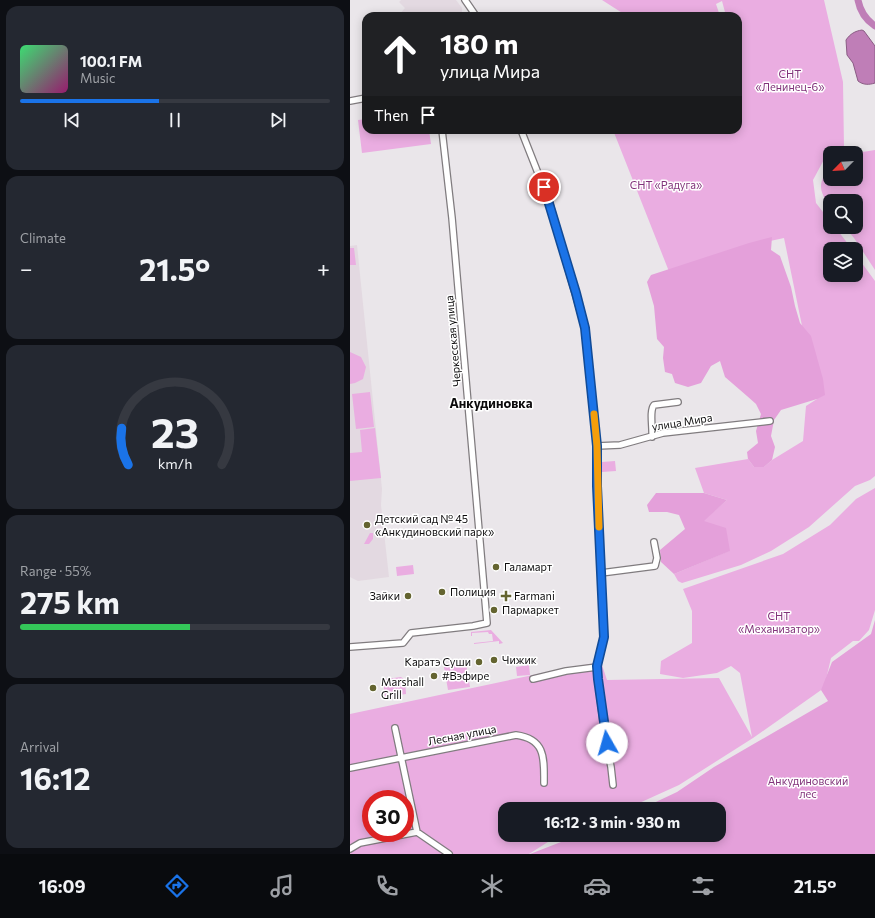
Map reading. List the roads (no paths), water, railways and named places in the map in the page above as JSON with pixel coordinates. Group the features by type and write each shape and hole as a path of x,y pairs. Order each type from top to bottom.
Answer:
{"street":[{"path":"465,0 473,12"},
{"path":"350,100 362,98"},
{"name":"Черкесская улица","path":"350,647 403,643 411,633 487,623 452,218 442,134"},
{"path":"523,134 549,202 585,328 597,446 600,574 604,637 597,666 605,738 611,767 612,785"},
{"path":"652,437 652,407 654,405 678,402"},
{"name":"улица Мира","path":"597,446 620,445 663,434 770,421"},
{"path":"600,574 655,566 657,558 654,542"},
{"path":"533,679 597,666"},
{"path":"395,728 417,832 449,854"},
{"name":"Лесная улица","path":"350,768 516,735 525,736 538,745 544,757 544,783"},
{"path":"350,849 360,843 417,832"}],"waterway":[{"path":"858,0 860,8 868,21 875,26"}],"place":[{"name":"Детский сад № 45 «Анкудиновский парк»","path":"367,525"},
{"name":"Галамарт","path":"496,567"},
{"name":"Полиция","path":"442,592"},
{"name":"Зайки","path":"408,596"},
{"name":"Farmani","path":"506,596"},
{"name":"Пармаркет","path":"494,610"},
{"name":"Чижик","path":"494,660"},
{"name":"Каратэ Суши","path":"479,662"},
{"name":"#Вэфире","path":"434,676"},
{"name":"Marshall Grill","path":"373,688"}],"district":[{"name":"Анкудиновка","path":"491,403"}],"park label":[{"name":"СНТ «Ленинец-6»","path":"790,80"},
{"name":"СНТ «Радуга»","path":"666,185"},
{"name":"СНТ «Механизатор»","path":"779,622"},
{"name":"Анкудиновский лес","path":"808,787"}]}
